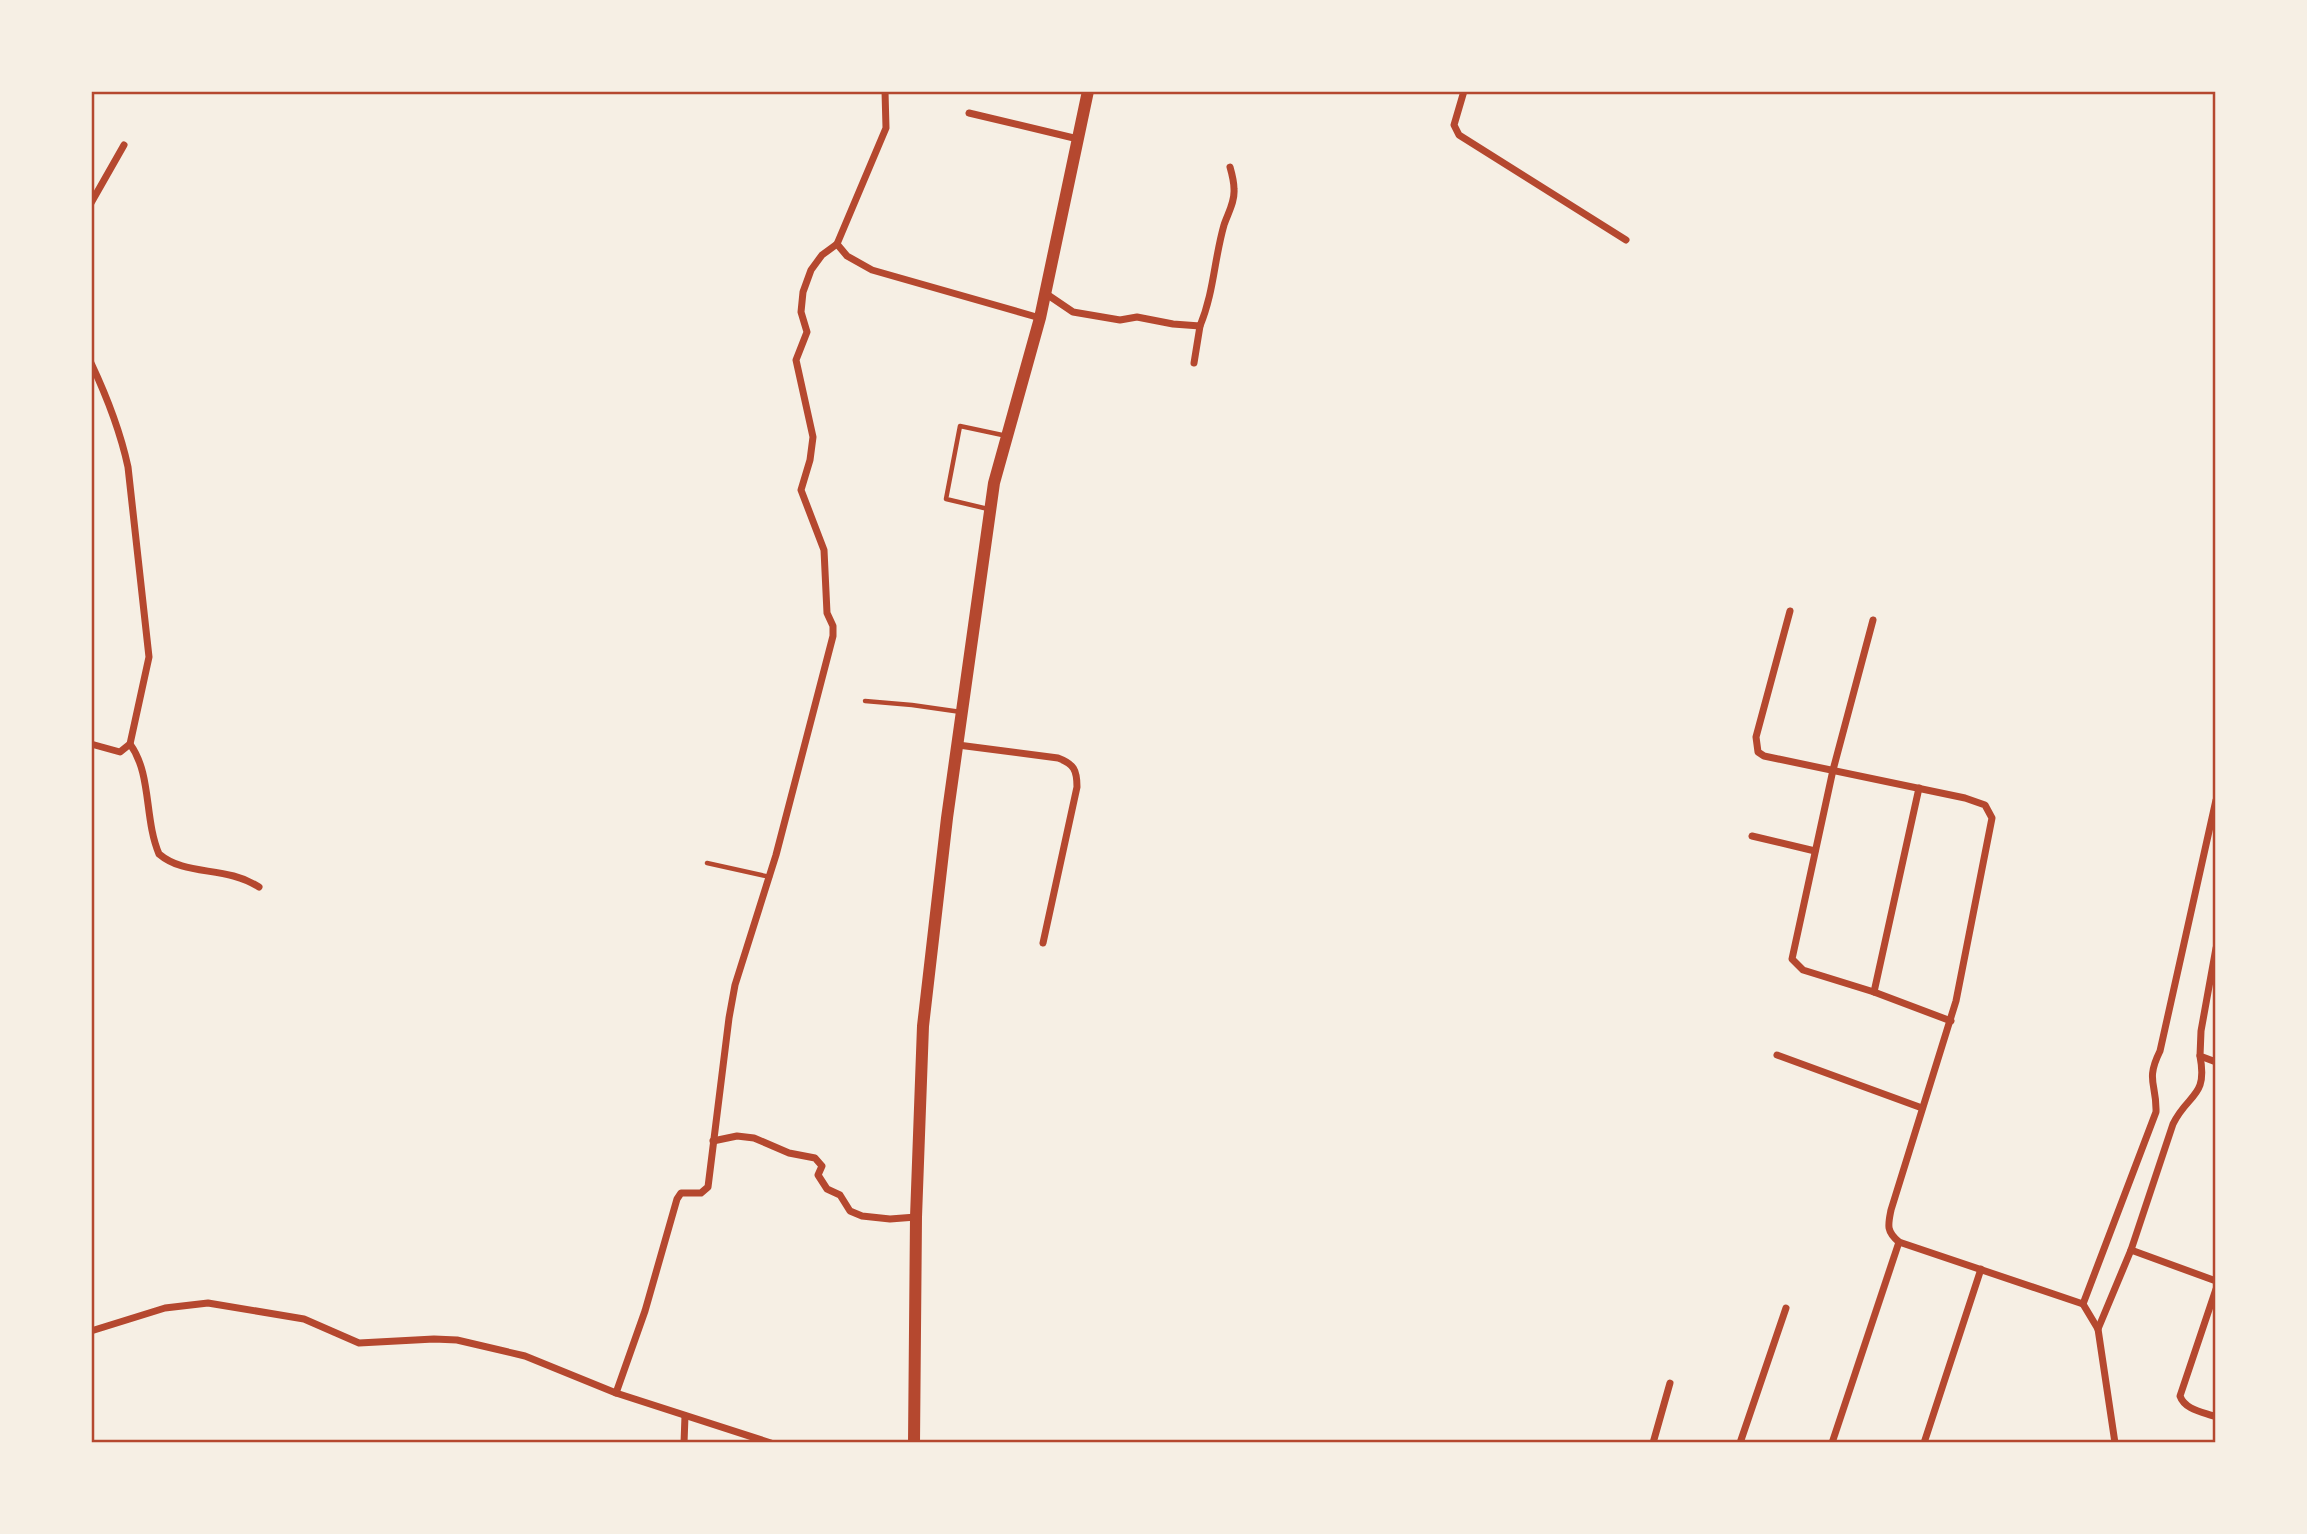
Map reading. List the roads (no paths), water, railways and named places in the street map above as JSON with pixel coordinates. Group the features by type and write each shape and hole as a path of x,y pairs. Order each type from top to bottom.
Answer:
{"main road":[{"path":"914,1443 916,1217 923,1026 947,818 994,483 1040,318 1088,91"}],"street":[{"path":"617,1394 645,1311 677,1199 681,1193 701,1193 708,1186 735,985 770,877 833,636 833,626 827,613 824,550 801,490 813,438 796,360 807,332 801,312 803,292 811,271 822,255 837,244 886,128 885,91"},
{"path":"1464,91 1455,121 1457,132 1626,240"},
{"path":"969,113 1078,139"},
{"path":"91,203 124,145"},
{"path":"1194,363 1200,326 1210,302 1217,255 1231,209 1234,190 1230,167"},
{"path":"837,244 847,256 872,270 1040,318"},
{"path":"1045,293 1073,312 1120,320 1137,317 1200,326"},
{"path":"91,363 123,441 149,650 130,744 120,752 91,744"},
{"path":"1790,611 1756,746 1758,752 1764,756 1976,801 1990,810 1992,818 1951,1021 1887,1227 1891,1235 1899,1241 2083,1304 2098,1329 2115,1443"},
{"path":"1873,620 1833,770 1792,959 1802,970 1874,992 1951,1021"},
{"path":"130,744 139,757 152,830 159,853 178,866 235,874 259,887"},
{"path":"958,745 1058,758 1070,762 1077,772 1077,787 1043,943"},
{"path":"1874,992 1919,788"},
{"path":"2083,1304 2156,1112 2157,1100 2151,1076 2166,1022 2216,800"},
{"path":"1752,836 1815,851"},
{"path":"2098,1329 2131,1250 2178,1112 2199,1091 2203,1073 2200,1056 2201,1031 2216,948"},
{"path":"1777,1055 1923,1108"},
{"path":"2200,1056 2216,1062"},
{"path":"713,1141 737,1136 754,1138 789,1153 815,1158 822,1166 818,1175 827,1189 840,1195 849,1211 862,1216 890,1219 916,1217"},
{"path":"1832,1443 1899,1241"},
{"path":"2131,1250 2216,1281"},
{"path":"1924,1443 1981,1269"},
{"path":"2216,1289 2213,1310 2180,1396 2182,1403 2216,1417"},
{"path":"91,1331 165,1308 208,1303 304,1319 359,1343 433,1339 486,1345 556,1367 617,1394 771,1443"},
{"path":"1741,1443 1786,1308"},
{"path":"1653,1443 1670,1383"},
{"path":"684,1443 685,1416"}],"lane":[{"path":"990,509 946,499 960,426 1007,436"},
{"path":"865,701 962,713"},
{"path":"707,863 770,877"}]}
